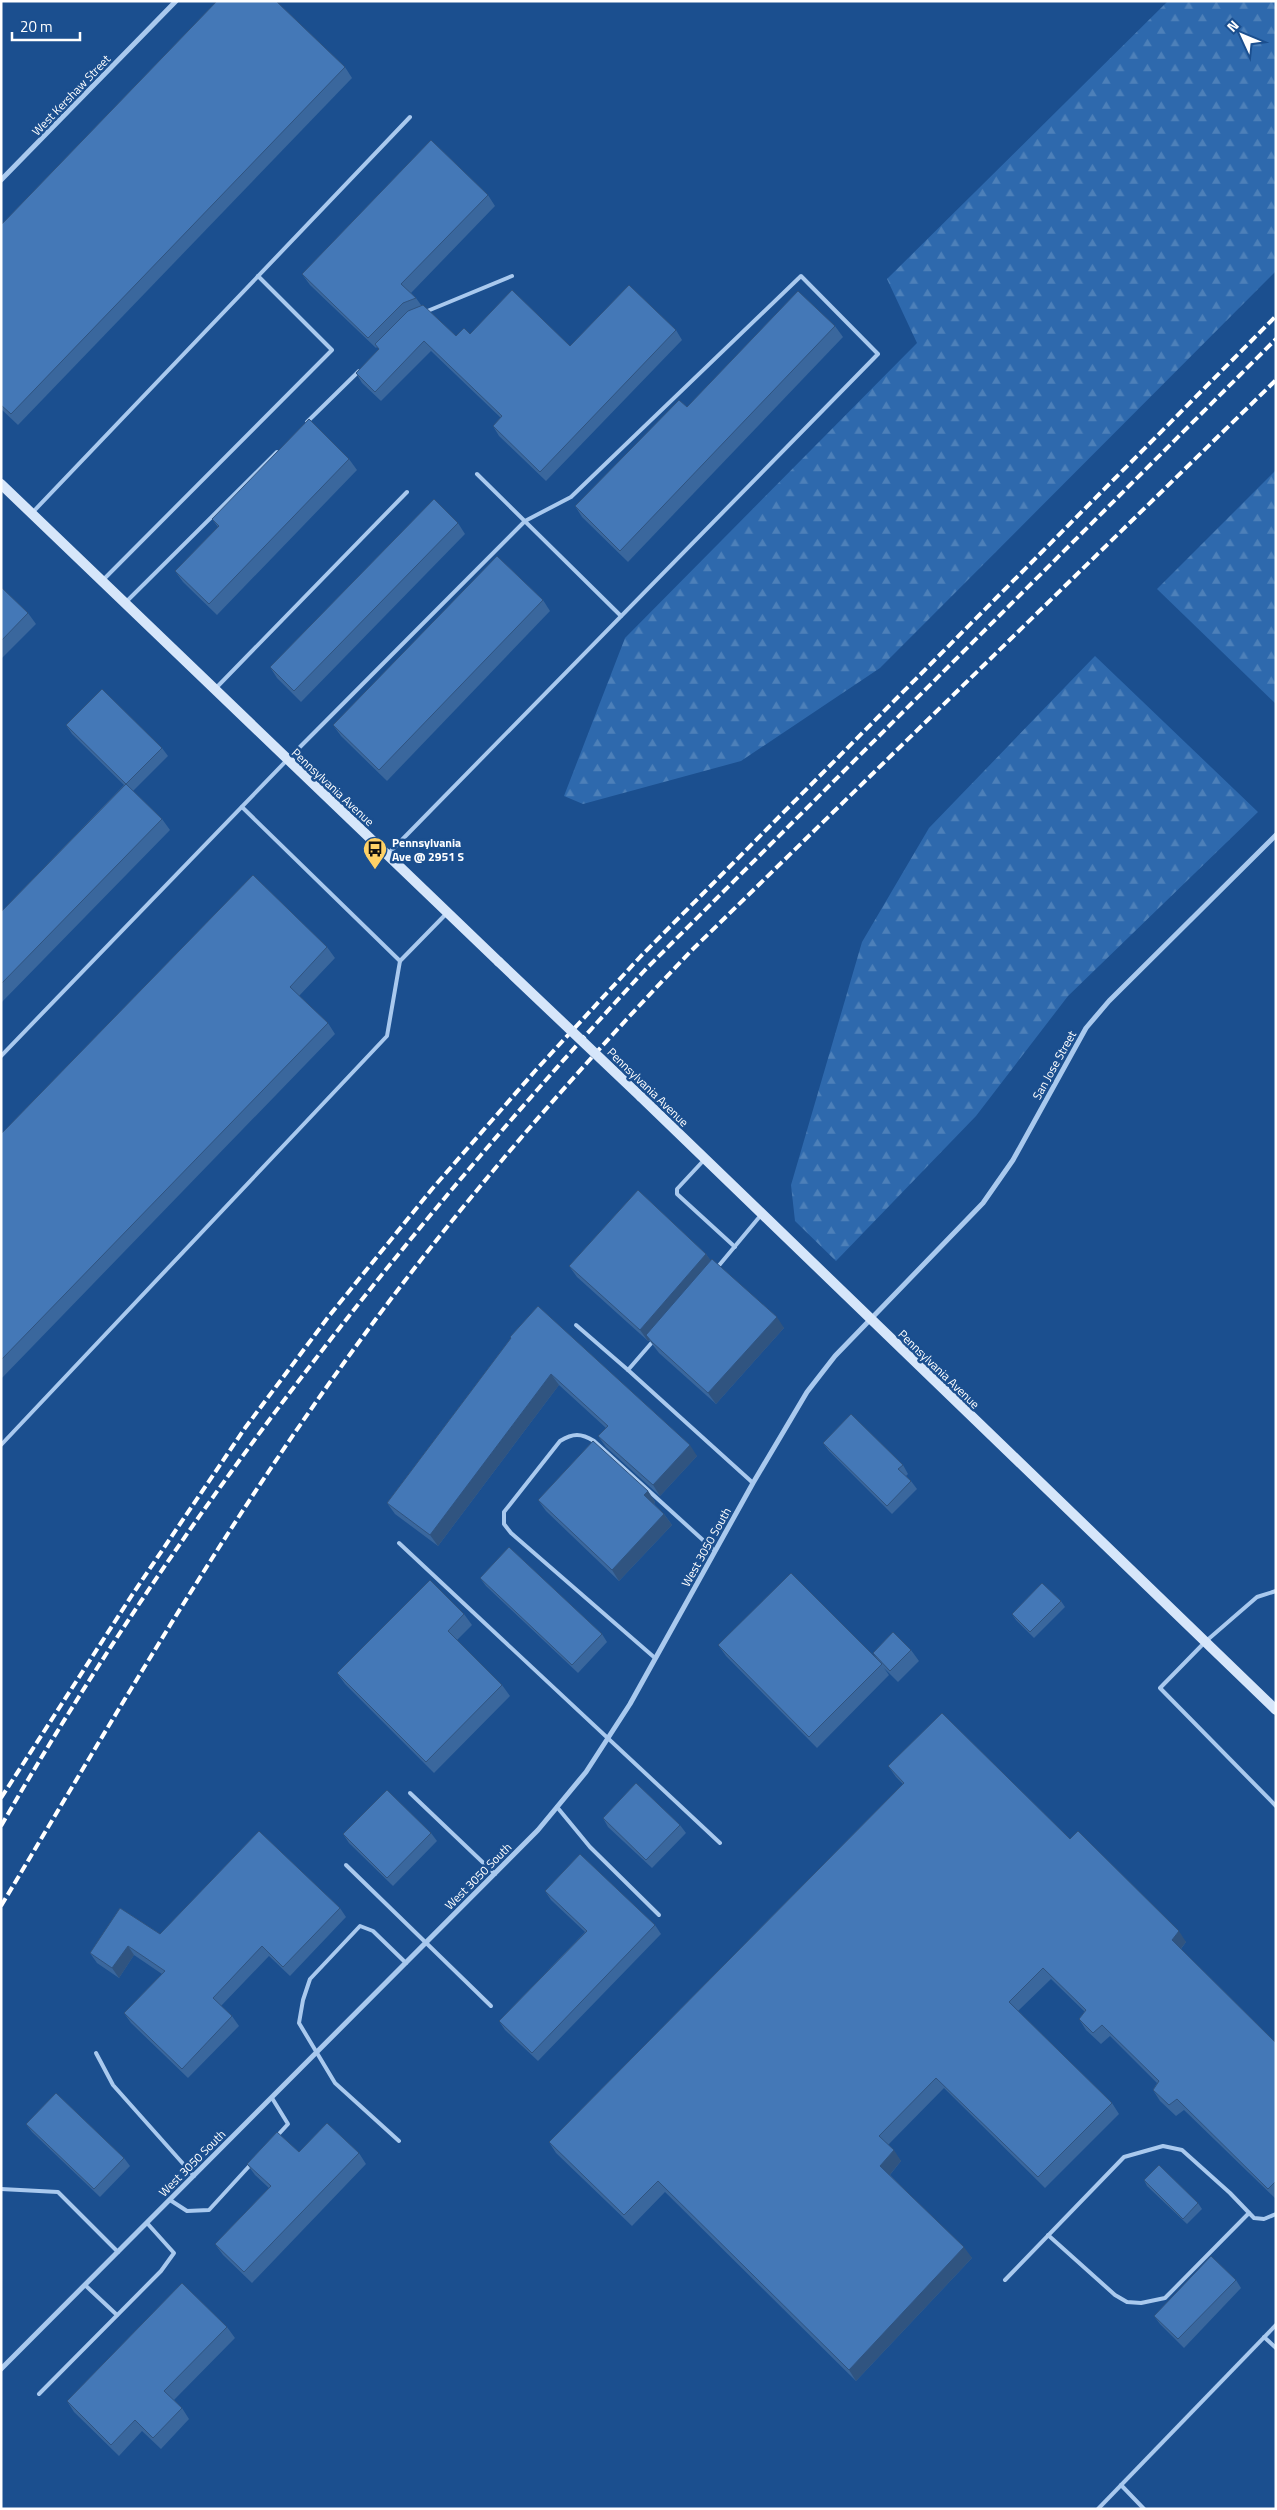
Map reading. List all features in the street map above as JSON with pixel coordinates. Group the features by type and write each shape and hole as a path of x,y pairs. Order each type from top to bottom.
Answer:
{"street":[{"name":"West Kershaw Street","path":"1,180 176,1"},
{"name":"Pennsylvania Avenue","path":"1,484 287,760 388,854 1276,1710"},
{"name":"San Jose Street","path":"870,1320 983,1203 1013,1160 1086,1028 1109,1001 1276,835"},
{"name":"West 3050 South","path":"1,2369 538,1830 586,1772 608,1738 807,1392 835,1356 870,1320"}],"lane":[{"path":"32,513 410,117"},
{"path":"102,582 332,350 258,276"},
{"path":"420,314 512,276"},
{"path":"1,1056 287,760 525,521 572,497 800,276 878,354 388,854"},
{"path":"300,429 364,366"},
{"path":"125,604 279,450"},
{"path":"477,474 621,616"},
{"path":"214,690 408,492"},
{"path":"242,807 400,962"},
{"path":"1,1445 387,1036 400,962 447,912"},
{"path":"705,1160 677,1189 677,1194 734,1247"},
{"path":"710,1276 762,1214"},
{"path":"576,1325 753,1483"},
{"path":"628,1370 659,1334"},
{"path":"655,1658 511,1533 504,1524 504,1512 560,1440 570,1435 583,1434 594,1441 715,1551"},
{"path":"399,1543 720,1843"},
{"path":"1276,1591 1257,1597 1205,1642 1160,1688 1276,1806"},
{"path":"410,1793 495,1874"},
{"path":"557,1807 590,1847 659,1915"},
{"path":"346,1865 491,2006"},
{"path":"399,2141 335,2083 299,2023 303,2000 310,1979 360,1926 373,1931 406,1963"},
{"path":"96,2053 113,2085 194,2176"},
{"path":"272,2098 288,2124 274,2138"},
{"path":"1005,2280 1124,2157 1163,2146 1182,2150 1254,2218 1264,2219 1276,2214"},
{"path":"170,2200 187,2211 209,2210 255,2160"},
{"path":"1,2189 58,2192 118,2252"},
{"path":"1048,2235 1115,2295 1127,2302 1142,2303 1165,2298 1249,2213"},
{"path":"40,2394 161,2271 174,2252 147,2223"},
{"path":"85,2285 117,2315"},
{"path":"1098,2509 1276,2325"},
{"path":"1264,2337 1276,2348"},
{"path":"1121,2485 1144,2509"}],"green space":[{"path":"1168,1 1276,1 1276,271 880,668 741,761 583,804 564,796 625,638 917,343 887,279"},
{"path":"1276,470 1276,704 1157,589"},
{"path":"1095,656 1258,812 1068,996 976,1116 836,1261 795,1221 791,1185 862,942 929,828"}],"building":[{"path":"217,1 276,1 345,67 11,414 1,405 1,225"},
{"path":"431,140 488,195 401,284 416,298 403,303 368,338 302,274"},
{"path":"629,285 676,330 540,472 493,426 502,416 424,341 375,392 356,373 379,349 375,344 408,311 423,305 456,336 464,328 470,334 512,290 570,346"},
{"path":"798,291 835,326 620,551 575,506 679,400 687,407"},
{"path":"309,419 349,459 209,604 175,571 219,526 212,519"},
{"path":"434,499 458,523 294,691 270,667"},
{"path":"497,556 543,600 379,770 333,725"},
{"path":"1,588 28,613 1,641"},
{"path":"102,689 162,748 126,784 66,725"},
{"path":"126,784 162,819 1,984 1,912"},
{"path":"253,875 327,947 290,987 328,1023 1,1360 1,1134"},
{"path":"638,1190 706,1254 640,1330 569,1266"},
{"path":"712,1259 777,1317 708,1393 646,1335"},
{"path":"538,1306 690,1445 653,1485 598,1436 608,1426 551,1374 430,1535 387,1503 510,1337"},
{"path":"851,1414 903,1465 898,1469 911,1481 887,1506 823,1443"},
{"path":"593,1441 648,1491 644,1495 664,1514 612,1570 538,1500"},
{"path":"509,1547 602,1634 572,1665 480,1578"},
{"path":"791,1573 882,1664 809,1737 718,1645"},
{"path":"430,1580 464,1614 448,1631 502,1685 426,1762 337,1673"},
{"path":"1042,1583 1061,1601 1030,1632 1012,1614"},
{"path":"893,1632 911,1650 890,1671 873,1653"},
{"path":"942,1713 1070,1839 1078,1831 1179,1931 1172,1940 1276,2043 1276,2181 1268,2189 1177,2099 1169,2105 1153,2090 1159,2081 1102,2025 1093,2033 1079,2019 1086,2010 1043,1968 1009,2002 1112,2103 1038,2177 936,2078 879,2136 894,2150 880,2166 964,2247 849,2370 658,2181 624,2215 549,2142 904,1783 888,1766"},
{"path":"636,1783 680,1825 646,1860 603,1818"},
{"path":"387,1790 431,1833 387,1878 343,1834"},
{"path":"259,1831 340,1908 283,1967 262,1946 213,1998 232,2016 182,2069 124,2013 165,1971 128,1946 112,1968 90,1953 120,1908 160,1934"},
{"path":"580,1854 655,1925 532,2053 499,2021 587,1931 545,1891"},
{"path":"56,2093 124,2158 94,2189 26,2124"},
{"path":"327,2123 359,2153 244,2272 215,2244 271,2186 247,2164 277,2132 299,2152"},
{"path":"1159,2165 1198,2203 1183,2219 1144,2180"},
{"path":"1211,2256 1236,2280 1178,2339 1154,2316"},
{"path":"182,2283 227,2327 164,2391 182,2408 153,2438 135,2420 111,2445 67,2401"}],"railway":[{"path":"1,1798 134,1592 245,1428 329,1316 432,1189 535,1071 641,956 1276,316"},
{"path":"1,1826 70,1711 143,1598 220,1488 299,1380 382,1274 467,1171 645,970 1276,339"},
{"path":"1,1906 127,1695 258,1487 351,1353 472,1196 558,1095 693,949 1276,380"}],"place":[{"name":"Pennsylvania Ave @ 2951 S","path":"375,870"}]}
